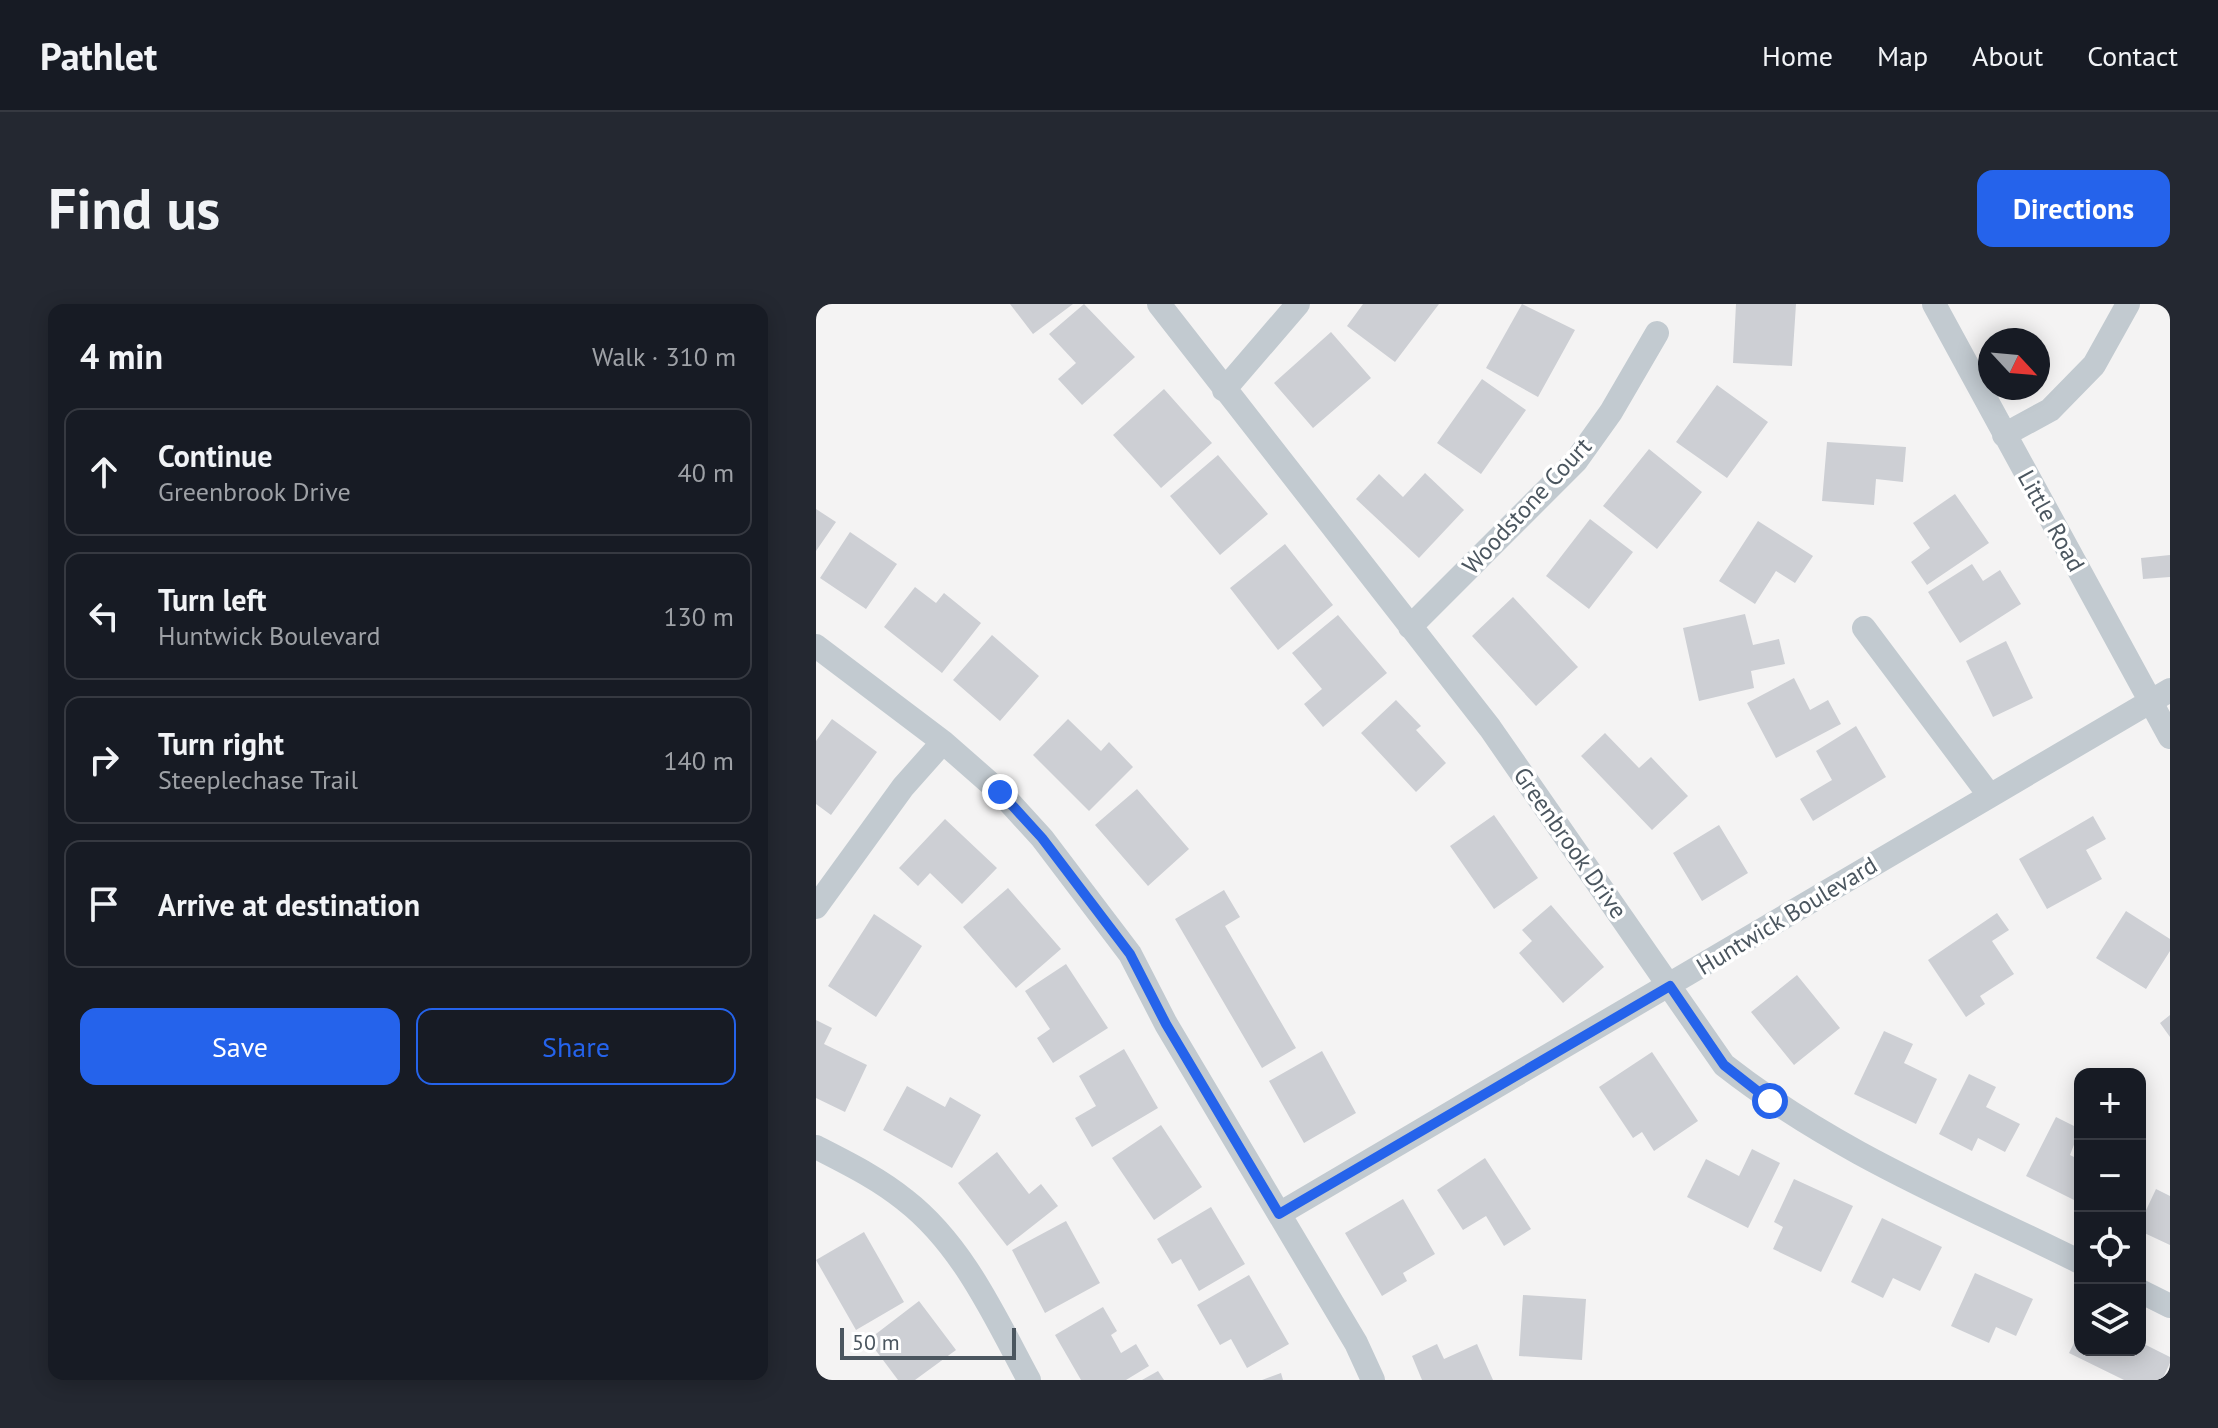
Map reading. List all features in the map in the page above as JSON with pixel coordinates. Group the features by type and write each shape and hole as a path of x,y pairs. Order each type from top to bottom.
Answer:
{"street":[{"name":"Greenbrook Drive","path":"1159,304 1490,728 1724,1065 1770,1101 1874,1164 2074,1259"},
{"path":"1224,390 1298,304"},
{"name":"Little Road","path":"1934,304 2004,435 2160,695 2170,737"},
{"path":"2004,435 2050,410 2094,365 2128,304"},
{"name":"Woodstone Court","path":"1410,627 1576,461 1611,412 1657,333"},
{"path":"1864,628 1990,796"},
{"path":"816,646 943,742 1000,792 1042,838 1130,954 1166,1024 1356,1343 1373,1380"},
{"name":"Huntwick Boulevard","path":"1279,1214 2160,695"},
{"path":"816,907 903,787 943,742"},
{"path":"816,1147 870,1175 907,1201 940,1233 978,1285 1029,1380"},
{"path":"2146,1294 2170,1306"}],"building":[{"path":"1010,304 1073,304 1033,334"},
{"path":"1084,304 1135,357 1082,405 1058,379 1076,363 1049,334"},
{"path":"1363,304 1439,304 1395,362 1347,326"},
{"path":"1522,304 1575,330 1538,397 1486,368"},
{"path":"1736,304 1796,304 1792,366 1733,363"},
{"path":"1331,332 1371,378 1313,428 1274,383"},
{"path":"1482,379 1526,410 1481,474 1437,443"},
{"path":"1717,385 1768,422 1727,478 1676,442"},
{"path":"1164,389 1212,443 1161,488 1113,435"},
{"path":"1827,442 1906,447 1903,482 1876,479 1874,505 1822,501"},
{"path":"1649,449 1702,492 1657,549 1603,506"},
{"path":"1218,455 1268,514 1220,555 1170,496"},
{"path":"1425,473 1464,510 1419,558 1356,499 1379,474 1403,497"},
{"path":"1955,494 1989,543 1927,585 1911,562 1930,548 1913,523"},
{"path":"816,509 836,522 816,551"},
{"path":"1590,519 1633,552 1589,609 1546,576"},
{"path":"1758,521 1813,556 1795,583 1776,571 1755,604 1719,581"},
{"path":"850,532 897,564 866,609 820,578"},
{"path":"1285,544 1333,605 1278,650 1230,588"},
{"path":"2170,555 2170,577 2143,579 2141,558"},
{"path":"1972,564 1983,581 2000,570 2021,604 1960,643 1928,592"},
{"path":"915,587 936,603 944,593 981,623 942,673 884,627"},
{"path":"1513,597 1578,667 1536,706 1472,636"},
{"path":"1745,614 1753,645 1779,639 1785,664 1751,671 1754,688 1699,701 1683,628"},
{"path":"1338,615 1387,673 1323,727 1304,704 1322,689 1292,653"},
{"path":"992,635 1039,676 1000,721 953,680"},
{"path":"2006,641 2033,698 1993,717 1966,661"},
{"path":"1794,678 1810,710 1828,700 1841,724 1776,758 1747,703"},
{"path":"1396,700 1421,726 1416,730 1446,763 1416,792 1361,733"},
{"path":"832,719 877,752 831,815 816,804 816,741"},
{"path":"1068,719 1101,751 1109,742 1133,767 1089,811 1033,755"},
{"path":"1856,726 1886,777 1813,821 1800,799 1832,780 1816,751"},
{"path":"1605,733 1639,768 1651,757 1688,796 1652,830 1581,756"},
{"path":"1137,789 1189,849 1148,886 1095,825"},
{"path":"1494,815 1538,878 1494,909 1450,846"},
{"path":"2093,816 2106,839 2086,850 2102,879 2047,909 2019,859"},
{"path":"945,819 997,868 962,904 930,873 918,886 899,868"},
{"path":"1719,825 1748,873 1702,901 1673,853"},
{"path":"1008,888 1061,949 1016,988 963,927"},
{"path":"1224,890 1240,917 1225,926 1296,1048 1262,1068 1175,919"},
{"path":"1551,905 1604,967 1563,1003 1519,953 1532,941 1522,930"},
{"path":"2126,911 2170,939 2170,951 2146,989 2096,958"},
{"path":"1997,913 2009,930 1992,941 2014,974 1980,996 1985,1004 1966,1017 1928,960"},
{"path":"874,914 922,946 876,1017 828,986"},
{"path":"1066,964 1108,1028 1053,1063 1037,1038 1050,1029 1025,991"},
{"path":"1797,975 1840,1028 1794,1065 1751,1012"},
{"path":"2170,1015 2170,1037 2160,1023"},
{"path":"816,1020 832,1028 824,1044 867,1065 845,1112 816,1098"},
{"path":"1884,1031 1913,1044 1904,1063 1937,1079 1916,1124 1854,1094"},
{"path":"1124,1049 1158,1108 1092,1147 1075,1118 1096,1106 1079,1076"},
{"path":"1322,1051 1356,1113 1304,1143 1269,1081"},
{"path":"1652,1052 1698,1121 1654,1151 1642,1132 1633,1138 1599,1087"},
{"path":"1969,1074 1996,1087 1986,1107 2020,1124 2005,1152 1978,1138 1972,1151 1939,1134"},
{"path":"907,1086 945,1107 950,1097 981,1115 952,1168 883,1130"},
{"path":"2056,1117 2074,1126 2074,1145 2070,1155 2074,1157 2074,1200 2026,1176"},
{"path":"1161,1125 1202,1187 1154,1220 1112,1158"},
{"path":"1752,1149 1780,1163 1748,1228 1687,1197 1706,1159 1739,1176"},
{"path":"997,1152 1029,1194 1041,1184 1058,1206 1007,1246 958,1183"},
{"path":"1485,1158 1531,1229 1504,1246 1486,1216 1463,1230 1437,1190"},
{"path":"1794,1179 1853,1206 1821,1272 1773,1249 1783,1227 1774,1222"},
{"path":"2156,1189 2170,1196 2170,1245 2146,1234 2146,1210"},
{"path":"1403,1199 1435,1254 1403,1273 1407,1281 1382,1296 1345,1233"},
{"path":"1211,1207 1245,1264 1199,1291 1181,1259 1172,1264 1157,1239"},
{"path":"1882,1218 1942,1247 1920,1291 1893,1278 1883,1298 1851,1282"},
{"path":"1066,1221 1100,1283 1045,1313 1012,1250"},
{"path":"864,1232 904,1302 856,1330 816,1260"},
{"path":"1975,1273 2033,1299 2016,1336 1996,1327 1989,1343 1951,1326"},
{"path":"1249,1275 1289,1344 1247,1368 1231,1339 1220,1345 1197,1305"},
{"path":"1523,1295 1586,1299 1582,1360 1519,1356"},
{"path":"919,1301 956,1350 915,1380 898,1380 868,1340"},
{"path":"1103,1307 1117,1331 1111,1335 1121,1353 1136,1344 1149,1366 1126,1380 1081,1380 1055,1335"},
{"path":"1437,1344 1444,1359 1477,1344 1493,1380 1422,1380 1412,1356"},
{"path":"2146,1345 2170,1357 2162,1380 2124,1380 2075,1356 2146,1356"},
{"path":"1158,1371 1164,1380 1142,1380"},
{"path":"1281,1373 1283,1380 1262,1380"}],"route":[{"path":"1000,792 1042,838 1130,954 1166,1024 1279,1214 1670,986 1724,1065 1770,1101"}]}
